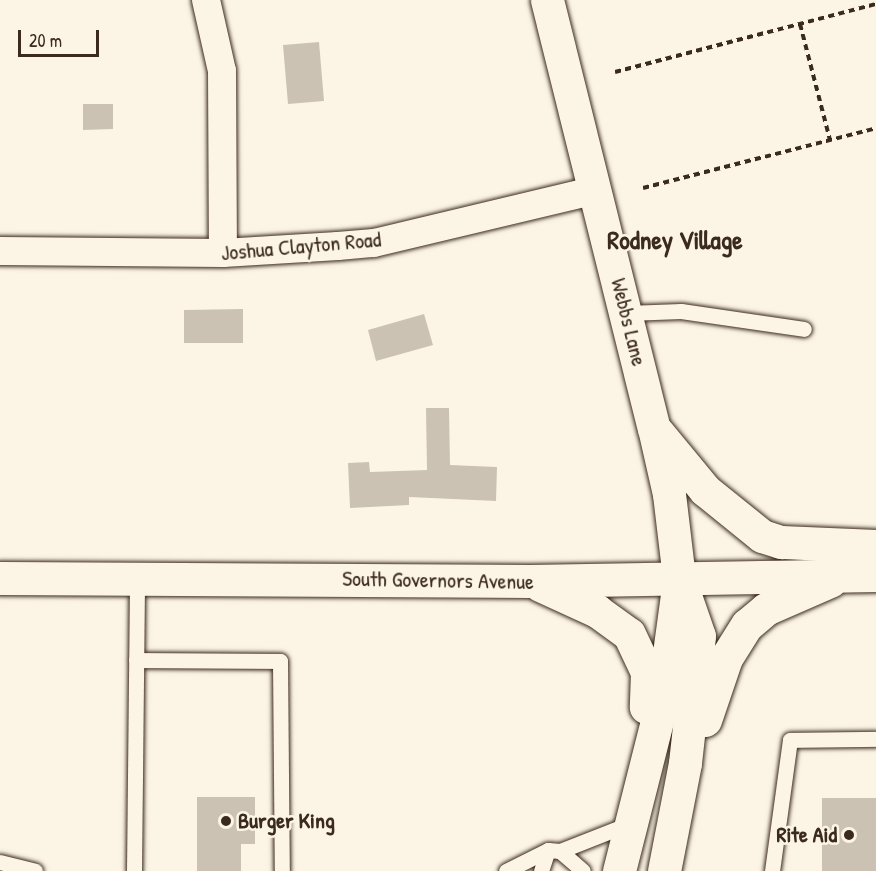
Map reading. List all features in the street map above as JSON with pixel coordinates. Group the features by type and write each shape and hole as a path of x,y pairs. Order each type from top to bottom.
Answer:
{"main road":[{"name":"Webbs Lane","path":"547,0 654,428 669,494 679,578 699,636 685,763 664,871"},
{"path":"654,428 705,490 762,536 781,542 876,546"},
{"name":"South Governors Avenue","path":"0,578 530,581 876,575"},
{"path":"685,763 735,638 766,609 842,576"},
{"name":"Webbs Lane","path":"619,871 663,697 679,578"},
{"path":"530,581 597,611 629,634 640,650 647,672 648,691 638,752 632,817"}],"street":[{"path":"206,0 222,71 224,253"},
{"name":"Joshua Clayton Road","path":"0,251 224,253 374,243 596,190"}],"lane":[{"path":"627,313 681,311 804,329"},
{"path":"134,871 137,577"},
{"path":"136,660 280,661 282,871"},
{"path":"771,871 790,740 876,740"},
{"path":"506,871 632,817"},
{"path":"541,871 554,851"},
{"path":"554,851 583,871"},
{"path":"0,862 35,871"}],"path":[{"path":"615,72 876,4"},
{"path":"800,24 830,140"},
{"path":"643,189 876,128"}],"building":[{"path":"319,42 324,101 288,104 283,45"},
{"path":"83,104 113,104 113,129 83,130"},
{"path":"243,309 243,343 184,343 184,310"},
{"path":"424,314 433,345 376,361 368,330"},
{"path":"426,408 449,408 450,465 497,467 496,501 409,497 409,505 350,508 348,463 369,462 370,472 427,470"},
{"name":"Burger King","path":"197,797 255,797 255,844 241,844 241,871 197,871"},
{"name":"Rite Aid","path":"822,798 876,798 876,871 822,871"}],"place":[{"name":"Burger King","path":"226,821"},
{"name":"Rite Aid","path":"849,835"}],"district":[{"name":"Rodney Village","path":"675,240"}]}
